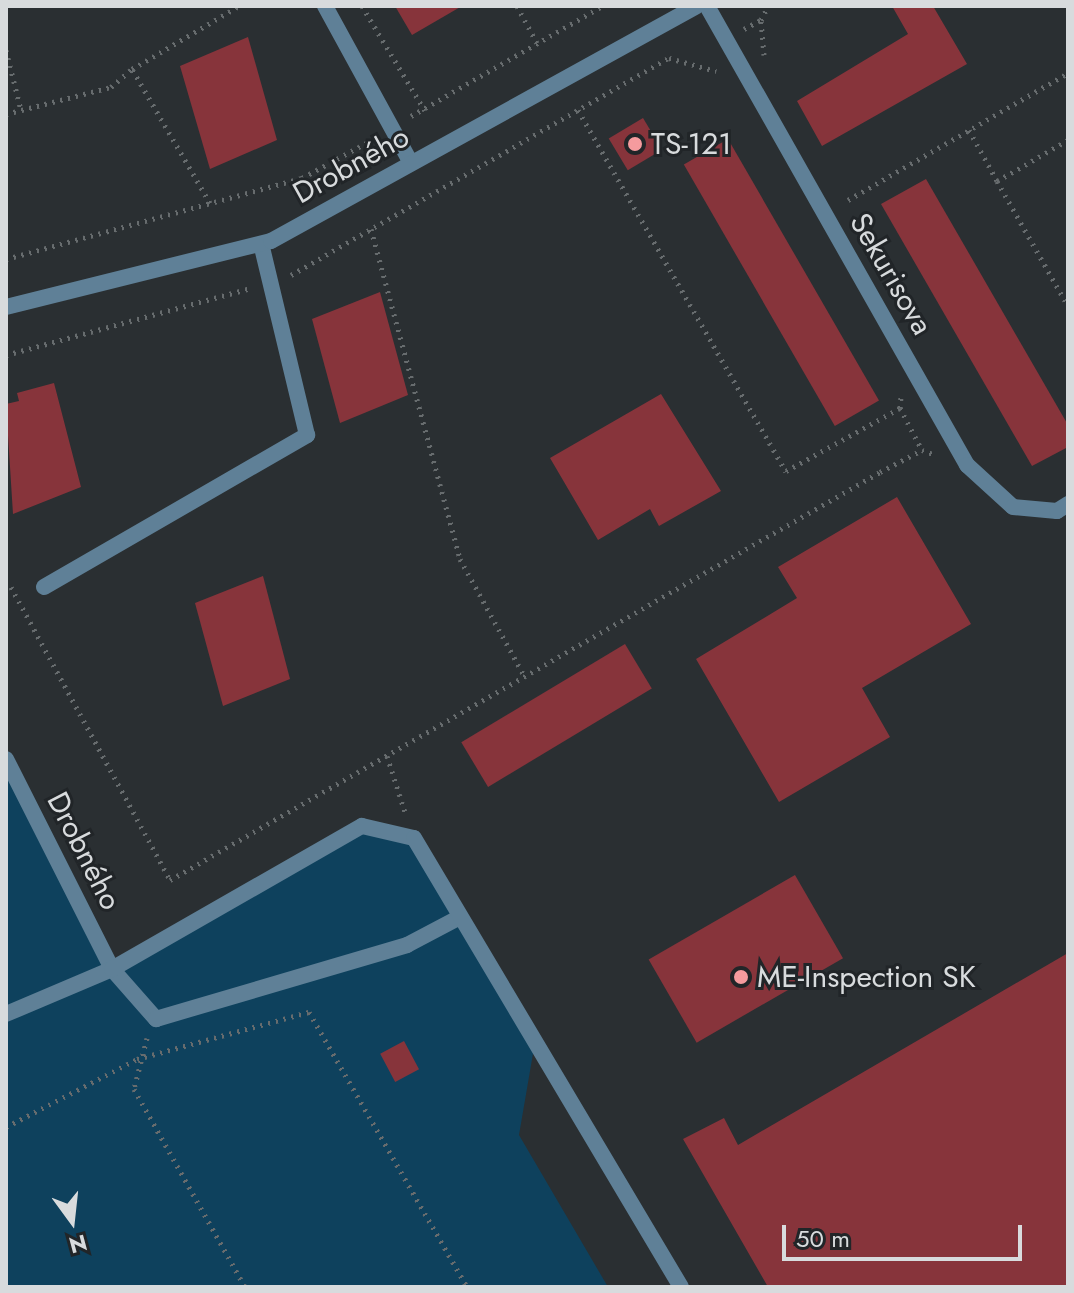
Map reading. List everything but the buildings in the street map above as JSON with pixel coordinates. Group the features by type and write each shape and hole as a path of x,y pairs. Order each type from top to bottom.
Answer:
{"street":[{"path":"325,6 411,163"},
{"name":"Drobného","path":"6,307 261,244 696,6"},
{"name":"Sekurisova","path":"707,6 967,465 1013,507 1057,511 1068,504"},
{"path":"44,587 307,435 261,244"},
{"name":"Drobného","path":"6,759 112,969 156,1019"},
{"path":"6,1014 112,969 362,826 414,838 681,1287"},
{"path":"156,1019 407,945 460,917"}],"path":[{"path":"6,114 111,87 132,69 239,6"},
{"path":"362,6 425,111"},
{"path":"517,6 537,43"},
{"path":"6,259 302,178 370,146 372,126 388,124 425,111 602,6"},
{"path":"768,6 761,20 772,69"},
{"path":"6,50 21,110"},
{"path":"726,76 669,58 578,110 786,471 900,408"},
{"path":"132,69 210,203"},
{"path":"848,200 1068,73"},
{"path":"969,130 1068,306"},
{"path":"997,181 1068,140"},
{"path":"840,187 855,212"},
{"path":"862,224 883,260"},
{"path":"371,229 460,559 525,677"},
{"path":"903,387 900,408 922,450 943,467"},
{"path":"11,587 170,880 922,450"},
{"path":"387,756 414,838"},
{"path":"6,1127 137,1059 309,1012 467,1287"},
{"path":"156,1019 137,1059 134,1089 245,1287"}],"shaded area":[{"path":"6,759 112,969 362,826 414,838 535,1042 519,1135 608,1287 6,1287"}],"place":[{"name":"TS-121","path":"635,144"},
{"name":"ME-Inspection SK","path":"741,977"}]}
